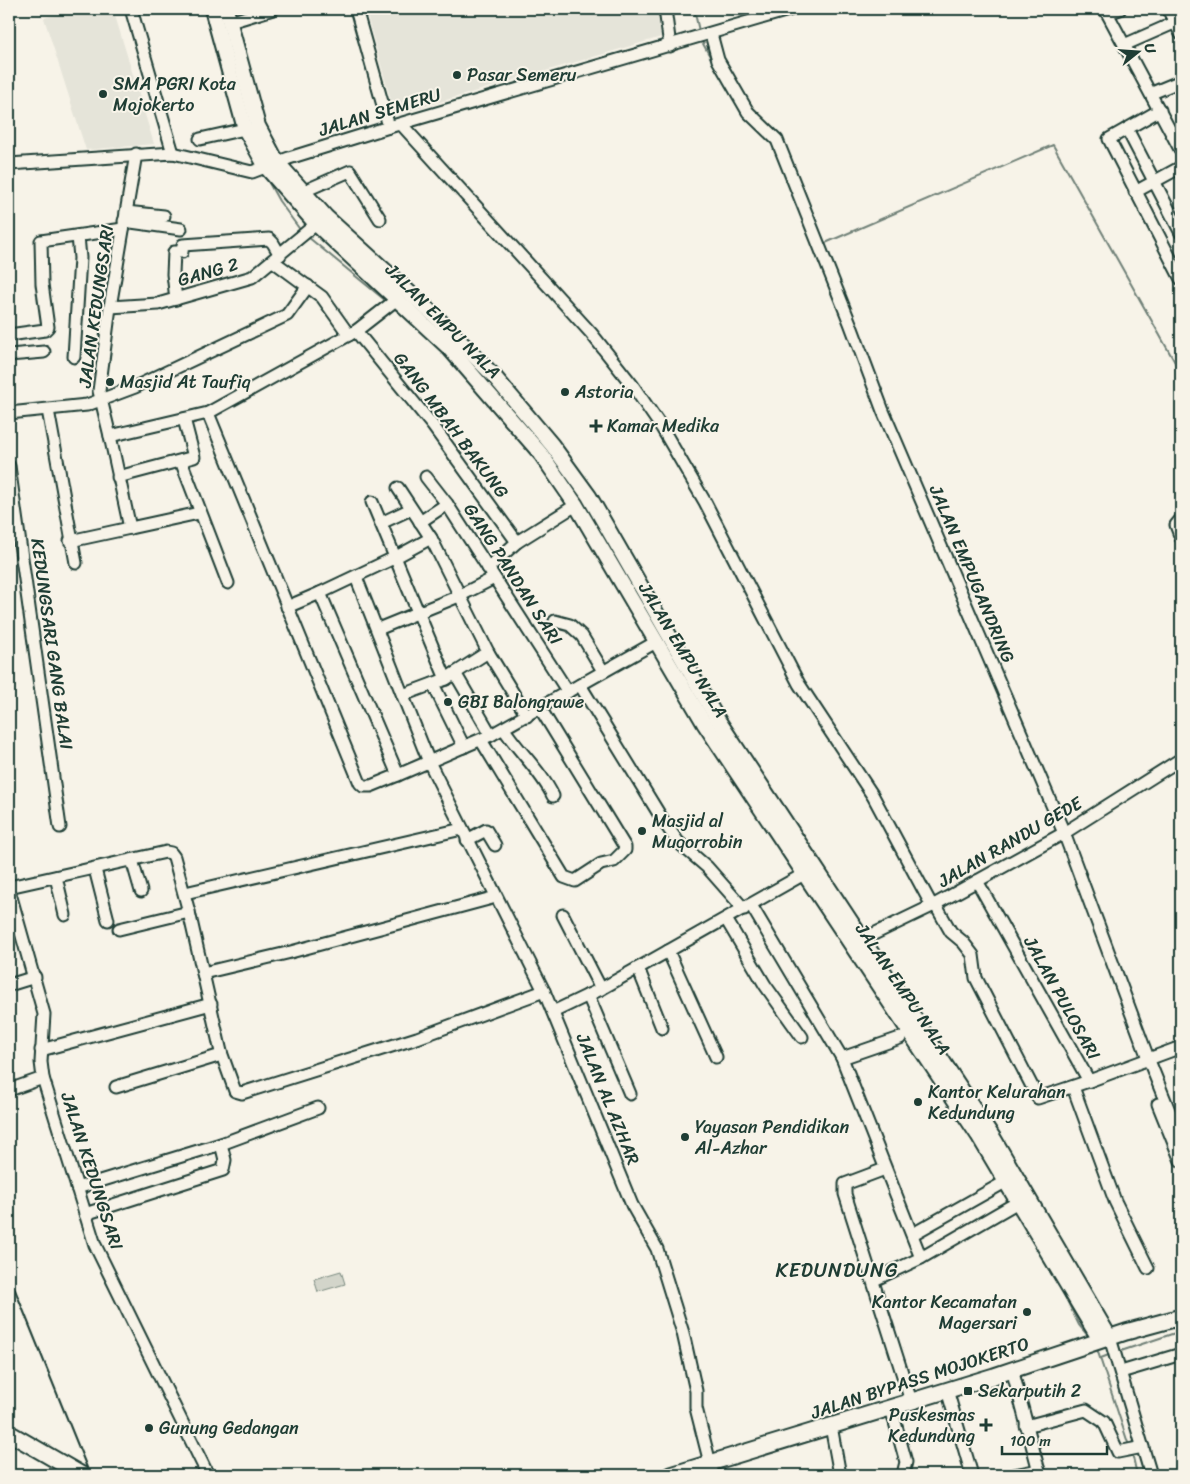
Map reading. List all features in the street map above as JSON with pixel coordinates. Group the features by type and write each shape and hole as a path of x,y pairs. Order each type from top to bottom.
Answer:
{"highway":[{"name":"JALAN BYPASS MOJOKERTO","path":"671,1475 712,1469 831,1426 1181,1316"},
{"path":"9,1433 82,1475"}],"main road":[{"name":"JALAN EMPU NALA","path":"212,9 245,129 266,167 307,231 393,303 431,321 541,454 653,644 801,876 857,942"},
{"name":"JALAN EMPU NALA","path":"228,15 258,126 266,167 302,192 431,321 493,375 552,445 588,496 724,731 857,942 983,1132 1100,1340"},
{"name":"JALAN EMPU NALA","path":"992,1148 1001,1184 1100,1340"}],"street":[{"path":"131,9 173,153"},
{"path":"228,15 273,9"},
{"path":"356,9 395,125 591,333 654,415 705,502 799,684 873,796 934,906 951,932 964,943 974,957 976,978 1037,1096 1040,1098 1088,1081"},
{"path":"665,9 670,46"},
{"name":"JALAN SEMERU","path":"266,167 395,125 670,46 773,12 792,9"},
{"path":"1120,9 1106,11 1160,110 1177,133 1181,151"},
{"path":"1168,9 1179,22"},
{"path":"1174,9 1181,34"},
{"path":"1124,45 1179,22"},
{"name":"JALAN EMPUGANDRING","path":"706,35 748,112 777,140 883,411 1060,835 1168,1120"},
{"path":"1152,93 1180,83"},
{"path":"1160,110 1109,139 1135,192 1178,266 1181,279"},
{"path":"200,140 245,129"},
{"path":"1127,129 1181,233"},
{"path":"9,164 173,153 252,172 266,167"},
{"name":"JALAN KEDUNGSARI","path":"9,413 90,404 101,399 99,391 110,306 136,154"},
{"path":"1135,192 1181,167"},
{"path":"302,192 350,171 380,219"},
{"path":"9,335 48,328 42,284 41,241 78,236 124,221 164,216"},
{"path":"124,221 181,229"},
{"name":"GANG 2","path":"110,306 148,305 252,277 307,231"},
{"path":"74,357 80,258 78,236"},
{"name":"GANG MBAH BAKUNG","path":"176,299 173,266 174,252 182,252 183,245 269,239 273,243 276,258 326,300 433,426 517,542"},
{"path":"130,528 101,399 135,387 287,315 308,286"},
{"path":"110,436 208,413 353,333 393,303"},
{"path":"9,355 44,352"},
{"path":"48,410 70,541 76,563"},
{"path":"208,413 363,786 370,786 486,738 653,644"},
{"path":"118,477 194,457 184,418"},
{"path":"181,461 199,513 228,583"},
{"name":"KEDUNGSARI GANG BALAI","path":"9,466 60,827"},
{"name":"GANG PANDAN SARI","path":"426,477 447,504 568,692"},
{"path":"398,488 431,538 488,652 527,716"},
{"path":"372,502 420,613 450,676 560,873 567,880 575,881 601,864 614,861 626,848 540,708"},
{"path":"420,522 447,504"},
{"path":"378,629 459,596 491,573 517,542 573,508"},
{"path":"381,523 411,509"},
{"path":"70,541 199,513"},
{"path":"1181,519 1176,525 1181,538"},
{"path":"287,607 356,577 431,538"},
{"name":"JALAN AL AZHAR","path":"356,577 429,762 544,991 632,1205 657,1249 683,1333 696,1391 696,1408 712,1469"},
{"path":"320,593 398,775"},
{"path":"555,621 570,625 582,636 603,671"},
{"path":"403,695 450,676 488,652"},
{"path":"433,684 464,747"},
{"path":"580,685 674,835 686,850 707,867 748,907 842,1058 921,1258"},
{"path":"504,729 516,748 546,781 554,796"},
{"name":"JALAN RANDU GEDE","path":"857,942 934,906 1060,835 1181,759"},
{"path":"185,893 462,829"},
{"path":"467,840 486,830 495,845"},
{"path":"9,889 132,860 171,853 174,857 185,893 221,1052 231,1085 235,1091 242,1093 417,1038 544,991"},
{"path":"132,860 142,891"},
{"path":"95,869 108,920"},
{"path":"553,1012 638,968 801,876"},
{"path":"56,877 65,915"},
{"name":"JALAN PULOSARI","path":"977,881 1088,1081 1181,1047"},
{"name":"JALAN KEDUNGSARI","path":"9,889 44,1014 41,1050 43,1078 85,1214 98,1252 208,1475"},
{"path":"203,974 496,897"},
{"path":"119,929 189,912"},
{"path":"563,915 601,988"},
{"path":"726,919 765,985 802,1037"},
{"path":"668,951 716,1058"},
{"path":"638,968 662,1028"},
{"path":"9,985 34,977"},
{"path":"588,995 630,1094"},
{"path":"41,1050 211,1004"},
{"path":"842,1058 900,1038"},
{"path":"116,1087 218,1056 221,1052"},
{"path":"9,1090 43,1078"},
{"path":"1073,1087 1115,1201 1148,1268"},
{"path":"77,1188 221,1144 318,1108"},
{"path":"1168,1120 1181,1140"},
{"path":"1168,1120 1181,1161"},
{"path":"85,1214 222,1170 225,1160 221,1144"},
{"path":"885,1169 845,1184 845,1194 874,1280 911,1401"},
{"path":"913,1234 1001,1184"},
{"path":"874,1280 921,1258 1014,1204"},
{"path":"1100,1340 1121,1372 1134,1450 1151,1475"},
{"path":"1121,1372 1181,1354"},
{"path":"1012,1369 1039,1473 1014,1475"},
{"path":"947,1390 972,1475"},
{"path":"891,1408 906,1462 904,1472"},
{"path":"1026,1426 1082,1410 1090,1411 1106,1425 1118,1452 1134,1450"},
{"path":"831,1426 840,1475"}],"shaded area":[{"name":"SMA PGRI Kota Mojokerto","path":"76,9 113,9 154,144 86,150 44,18"},
{"name":"Pasar Semeru","path":"365,9 661,9 668,35 395,115"},
{"path":"341,1271 345,1284 318,1292 314,1279"}],"waterway":[{"path":"694,9 699,31"},
{"path":"701,40 713,62"},
{"path":"823,244 1053,145 1181,373"},
{"path":"264,174 279,201 301,231"},
{"path":"308,237 386,301"},
{"path":"393,307 416,327"},
{"path":"704,735 719,758"},
{"path":"1057,1280 1079,1325 1089,1337"},
{"path":"1118,1352 1181,1331"},
{"path":"1097,1349 1129,1446"},
{"path":"1101,1358 1111,1354"},
{"path":"1132,1453 1137,1475"}],"railway":[{"path":"9,1275 90,1475"}],"place":[{"name":"Pasar Semeru","path":"457,75"},
{"name":"SMA PGRI Kota Mojokerto","path":"103,94"},
{"name":"Masjid At Taufiq","path":"110,382"},
{"name":"Astoria","path":"565,392"},
{"name":"Kamar Medika","path":"596,426"},
{"name":"GBI Balongrawe","path":"448,702"},
{"name":"Masjid al Muqorrobin","path":"642,831"},
{"name":"Kantor Kelurahan Kedundung","path":"918,1102"},
{"name":"Yayasan Pendidikan Al-Azhar","path":"685,1137"},
{"name":"Kantor Kecamatan Magersari","path":"1027,1312"},
{"name":"Sekarputih 2","path":"968,1391"},
{"name":"Puskesmas Kedundung","path":"986,1425"},
{"name":"Gunung Gedangan","path":"149,1428"}],"district":[{"name":"KEDUNDUNG","path":"837,1270"}]}
